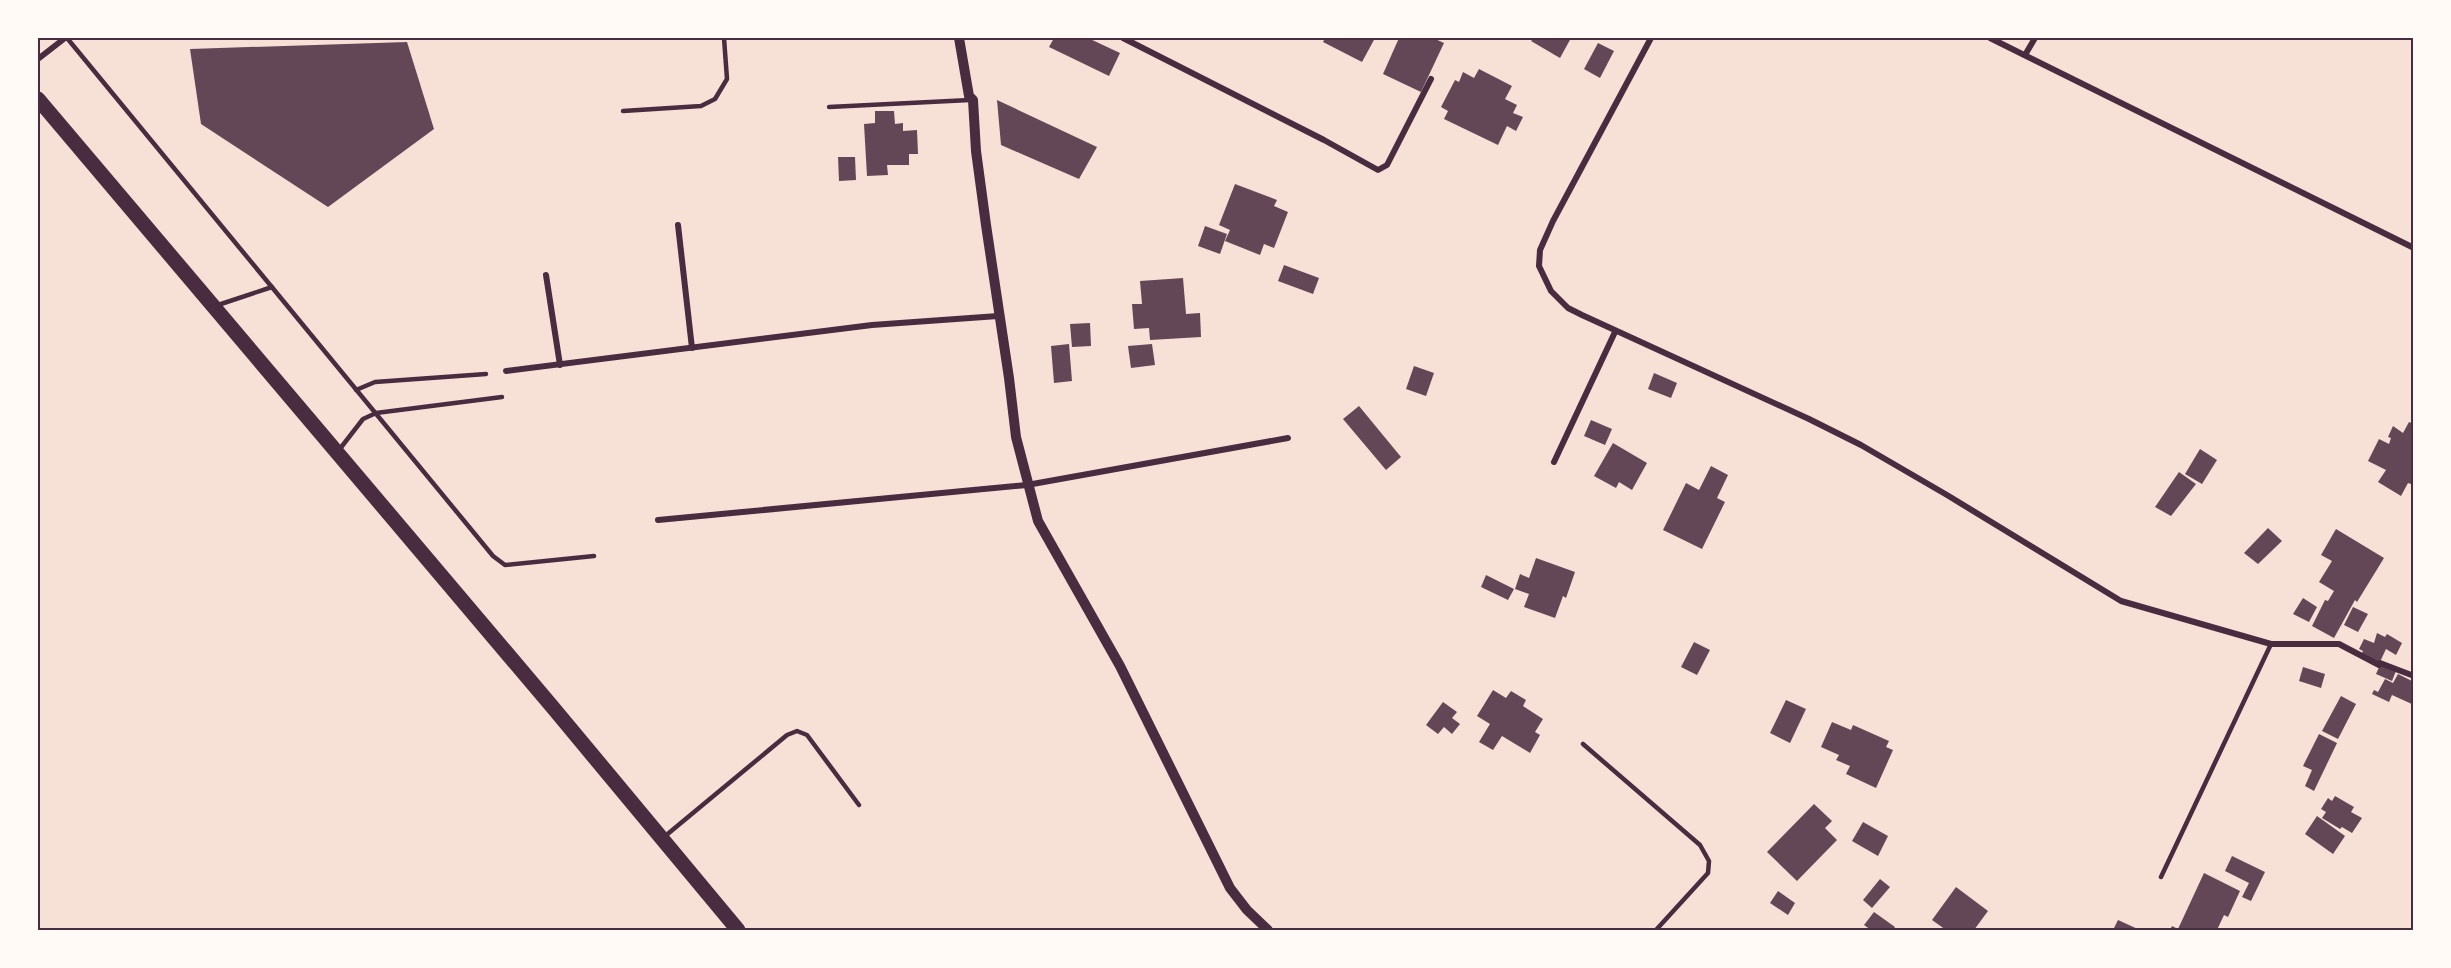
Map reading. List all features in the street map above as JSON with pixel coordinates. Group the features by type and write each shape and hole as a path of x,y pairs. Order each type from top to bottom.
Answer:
{"main road":[{"path":"38,99 738,930"}],"street":[{"path":"38,59 66,38"},
{"path":"959,38 969,96 973,100 976,151 998,316 1010,378 1016,437 1038,521 1120,666 1230,888 1247,910 1268,930"},
{"path":"1123,38 1295,125 1378,170 1387,165 1431,79"},
{"path":"1651,38 1545,236 1540,250 1539,266 1551,291 1568,308 1615,332 1809,419 1861,445 2121,601 2271,644 2339,644 2379,664 2414,676"},
{"path":"1990,38 2414,248"},
{"path":"2025,55 2035,38"},
{"path":"678,225 692,348"},
{"path":"546,275 560,365"},
{"path":"506,371 872,325 998,316"},
{"path":"1554,462 1615,332"},
{"path":"658,520 1027,485 1288,438"}],"lane":[{"path":"66,38 493,556 505,565 594,555"},
{"path":"623,111 701,106 715,99 727,79 724,38"},
{"path":"829,107 973,100"},
{"path":"214,307 272,287"},
{"path":"356,390 375,382 486,374"},
{"path":"337,452 363,419 376,413 501,397"},
{"path":"2161,877 2271,644"},
{"path":"662,839 788,735 798,731 807,735 859,805"},
{"path":"1583,744 1700,845 1709,861 1708,873 1656,930"}],"building":[{"path":"1054,38 1088,38 1120,53 1109,76 1049,47"},
{"path":"1325,38 1375,38 1362,62 1323,42"},
{"path":"1399,38 1433,38 1444,43 1421,92 1383,74"},
{"path":"1534,38 1571,38 1560,58 1531,41"},
{"path":"407,42 434,129 328,207 201,124 190,49"},
{"path":"1598,43 1614,51 1600,78 1584,69"},
{"path":"1479,69 1512,86 1505,99 1517,105 1513,113 1523,117 1516,131 1507,126 1498,145 1444,119 1448,111 1441,107 1455,80 1459,82 1463,72 1474,78"},
{"path":"997,100 1097,147 1079,179 1001,145"},
{"path":"875,111 894,111 895,124 903,123 903,131 917,130 918,154 909,154 909,165 887,165 888,175 867,176 864,124 875,123"},
{"path":"838,157 855,157 856,180 839,181"},
{"path":"1235,184 1277,200 1274,206 1288,212 1274,248 1264,244 1260,255 1225,241 1230,230 1219,225"},
{"path":"1205,226 1227,234 1220,254 1198,246"},
{"path":"1284,265 1319,278 1313,294 1278,281"},
{"path":"1183,278 1186,314 1200,313 1201,337 1150,340 1149,328 1134,329 1132,304 1142,304 1140,281"},
{"path":"1090,323 1091,346 1072,347 1070,324"},
{"path":"1069,344 1072,381 1054,383 1051,346"},
{"path":"1152,344 1155,365 1131,368 1128,346"},
{"path":"1414,366 1434,373 1426,396 1406,389"},
{"path":"1654,373 1677,383 1671,398 1648,389"},
{"path":"1359,406 1401,457 1386,470 1343,419"},
{"path":"1591,420 1612,429 1605,445 1584,436"},
{"path":"2409,422 2414,424 2414,485 2408,483 2401,496 2378,482 2386,470 2368,461 2379,439 2389,444 2391,438 2388,437 2393,426 2403,433"},
{"path":"1613,443 1647,463 1632,490 1619,482 1616,488 1594,476"},
{"path":"2200,449 2217,460 2202,484 2185,474"},
{"path":"1711,466 1728,475 1717,498 1725,502 1702,549 1663,530 1686,483 1699,490"},
{"path":"2179,472 2196,484 2171,516 2155,507"},
{"path":"2268,528 2282,541 2258,564 2244,553"},
{"path":"2336,529 2384,558 2357,602 2355,600 2334,638 2312,626 2325,600 2328,601 2334,591 2319,582 2332,561 2321,555"},
{"path":"1536,558 1575,572 1566,598 1563,596 1555,618 1524,607 1529,594 1515,589 1520,574 1529,578"},
{"path":"1486,575 1514,589 1508,600 1481,587"},
{"path":"2303,598 2317,607 2309,622 2293,614"},
{"path":"2353,607 2368,614 2358,632 2344,625"},
{"path":"2377,633 2385,637 2387,634 2402,643 2396,655 2386,649 2379,664 2361,655 2363,651 2359,649 2364,639 2374,643"},
{"path":"1694,642 1710,650 1697,675 1681,667"},
{"path":"2381,663 2396,671 2392,681 2376,674"},
{"path":"2303,667 2325,674 2321,688 2299,681"},
{"path":"2398,674 2414,682 2414,705 2392,695 2389,702 2372,694 2374,690 2378,692 2385,679 2393,683"},
{"path":"1493,690 1506,698 1511,691 1526,700 1523,706 1543,719 1535,732 1540,735 1530,753 1502,736 1493,750 1479,742 1490,724 1477,716"},
{"path":"2341,696 2356,704 2338,739 2322,731"},
{"path":"1786,700 1806,709 1790,743 1770,733"},
{"path":"1443,702 1457,712 1452,718 1460,724 1452,734 1444,727 1438,734 1426,725"},
{"path":"1832,722 1851,730 1853,725 1889,741 1886,747 1893,750 1876,788 1846,774 1850,766 1836,760 1839,755 1821,747"},
{"path":"2319,734 2337,743 2314,791 2305,786 2312,770 2303,766"},
{"path":"2335,796 2354,807 2351,812 2362,818 2352,833 2322,818 2326,812 2321,809 2328,798 2332,801"},
{"path":"1814,804 1832,821 1825,828 1837,840 1797,881 1767,852"},
{"path":"2317,816 2345,836 2333,854 2305,834"},
{"path":"1863,822 1888,836 1878,856 1852,841"},
{"path":"2232,856 2265,872 2251,901 2242,897 2249,883 2225,871"},
{"path":"2204,873 2240,891 2228,917 2224,915 2217,930 2170,930 2172,926 2178,929"},
{"path":"1880,879 1890,887 1872,908 1863,900"},
{"path":"1956,887 1988,911 1974,930 1946,930 1932,920"},
{"path":"1778,891 1795,903 1788,915 1770,903"},
{"path":"1874,912 1895,927 1893,930 1871,930 1864,925"},
{"path":"2118,920 2140,930 2113,930"}]}
